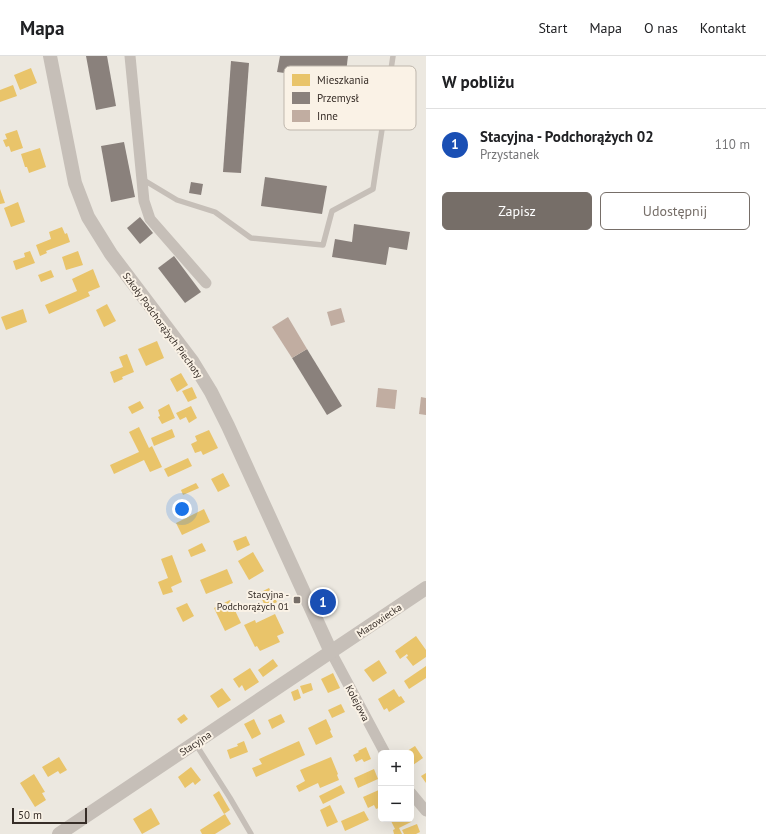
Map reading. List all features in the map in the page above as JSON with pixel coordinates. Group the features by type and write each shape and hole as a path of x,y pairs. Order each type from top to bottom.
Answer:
{"street":[{"name":"Szkoły Podchorążych Piechoty","path":"50,56 75,184 88,217 111,254 192,361 211,392 331,652"},
{"path":"130,56 141,179 144,201 150,219 206,283"},
{"name":"Mazowiecka","path":"331,652 426,588"},
{"name":"Stacyjna","path":"59,834 331,652"},
{"name":"Kolejowa","path":"331,652 383,750"},
{"path":"414,797 426,811"}],"lane":[{"path":"391,66 393,56"},
{"path":"141,179 177,200 214,212 251,238 323,245 332,211 373,189 382,130"},
{"path":"195,743 251,834"}],"building: Mieszkania":[{"path":"31,68 37,83 20,90 14,75"},
{"path":"13,85 17,96 0,102 0,90"},
{"path":"17,130 23,148 11,152 9,146 6,147 3,140 7,139 5,134"},
{"path":"40,148 46,167 29,173 27,167 25,167 21,154"},
{"path":"0,189 5,203 0,204"},
{"path":"18,202 25,222 11,227 4,208"},
{"path":"62,227 65,234 67,233 70,242 46,251 47,253 40,256 36,245 51,239 49,232"},
{"path":"30,251 35,263 16,270 13,261 25,257 24,253"},
{"path":"78,251 83,265 66,270 62,257"},
{"path":"93,269 100,287 88,292 90,296 49,314 45,305 77,291 72,279"},
{"path":"51,270 54,277 41,282 38,275"},
{"path":"107,304 116,321 104,327 96,310"},
{"path":"23,309 27,322 6,330 1,317"},
{"path":"157,341 164,358 146,366 138,349"},
{"path":"127,354 134,372 122,377 123,379 114,383 110,372 123,367 119,357"},
{"path":"181,373 188,385 177,392 170,379"},
{"path":"192,387 197,398 188,402 182,391"},
{"path":"140,401 144,408 132,414 128,407"},
{"path":"169,404 175,418 162,424 158,417 160,416 158,410"},
{"path":"191,406 197,418 189,423 186,417 180,420 176,413"},
{"path":"139,427 149,448 152,446 162,467 150,472 144,460 114,474 110,465 139,452 129,432"},
{"path":"172,429 175,437 154,446 151,438"},
{"path":"209,430 218,448 203,455 201,451 195,453 191,444 197,441 195,436"},
{"path":"188,458 192,466 168,477 164,469"},
{"path":"223,473 230,486 218,492 211,479"},
{"path":"196,483 199,488 183,495 181,490"},
{"path":"204,509 210,522 182,535 176,523"},
{"path":"246,536 250,545 237,551 233,541"},
{"path":"202,543 206,551 191,557 188,550"},
{"path":"253,552 264,571 249,580 238,561"},
{"path":"172,555 182,582 171,587 173,592 163,595 158,582 168,578 161,559"},
{"path":"227,569 233,583 206,594 200,580"},
{"path":"269,588 277,602 266,608 259,593"},
{"path":"230,600 241,623 225,631 214,608"},
{"path":"187,603 194,616 183,622 176,608"},
{"path":"275,614 284,633 277,636 280,642 260,651 257,646 255,647 244,625 255,620 256,623"},
{"path":"416,636 426,650 426,657 413,666 406,657 408,656 407,654 400,659 395,651"},
{"path":"273,659 278,666 263,677 258,670"},
{"path":"379,660 387,673 373,682 364,670"},
{"path":"426,666 426,678 409,689 404,681"},
{"path":"250,668 259,682 245,691 242,685 239,688 233,679"},
{"path":"333,673 340,688 328,693 321,679"},
{"path":"311,683 313,690 303,694 300,686"},
{"path":"222,688 231,700 218,708 210,696"},
{"path":"298,689 301,698 294,701 291,692"},
{"path":"394,689 399,697 401,696 405,702 389,712 387,708 384,710 378,699"},
{"path":"341,704 345,712 332,718 328,710"},
{"path":"184,714 188,719 181,724 177,719"},
{"path":"281,714 285,722 272,729 268,720"},
{"path":"254,719 261,734 252,739 244,724"},
{"path":"326,719 333,737 316,745 308,728"},
{"path":"244,741 248,752 230,759 227,750 238,746 237,744"},
{"path":"299,741 305,755 256,777 252,768 262,764 259,759"},
{"path":"415,746 423,758 414,764 414,750 409,750"},
{"path":"366,747 371,759 364,762 362,759 356,762 353,755"},
{"path":"59,757 67,770 60,774 58,771 48,777 42,767"},
{"path":"331,757 339,780 320,788 318,783 299,792 296,786 305,781 300,770"},
{"path":"191,767 201,780 195,785 193,782 185,788 178,777"},
{"path":"374,769 378,779 358,788 354,778"},
{"path":"426,773 426,783 421,776"},
{"path":"34,774 45,792 42,793 46,800 35,807 20,783"},
{"path":"341,785 345,793 323,804 319,796"},
{"path":"378,790 378,808 376,809 374,805 368,808 363,797"},
{"path":"219,791 230,810 224,814 213,795"},
{"path":"330,805 338,822 327,827 320,810"},
{"path":"151,808 160,824 142,834 133,819"},
{"path":"364,811 369,820 345,831 341,821"},
{"path":"225,814 231,824 215,834 202,834 200,830"},
{"path":"392,822 411,822 399,828 402,834 394,834 393,830 395,829"},
{"path":"417,824 420,832 416,834 404,834 402,830"}],"building: Przemysł":[{"path":"86,56 107,56 116,106 96,110"},
{"path":"280,56 348,56 347,66 284,66 284,73 277,72"},
{"path":"231,61 249,63 241,173 223,172"},
{"path":"124,142 135,197 111,202 101,146"},
{"path":"265,177 327,186 322,214 261,206"},
{"path":"191,182 203,184 201,195 189,193"},
{"path":"140,217 153,233 140,244 127,228"},
{"path":"354,224 410,232 407,250 389,247 386,265 332,257 335,239 352,242"},
{"path":"174,256 201,292 185,303 158,268"},
{"path":"307,349 342,406 327,415 292,358"}],"building: Inne":[{"path":"341,308 345,322 331,326 327,312"},
{"path":"288,317 307,349 292,358 272,327"},
{"path":"378,388 397,390 395,409 376,407"},
{"path":"421,397 426,398 426,415 419,414"}],"place":[{"name":"Stacyjna - Podchorążych 01","path":"297,600"},
{"name":"Stacyjna - Podchorążych 02","path":"323,602"}]}
